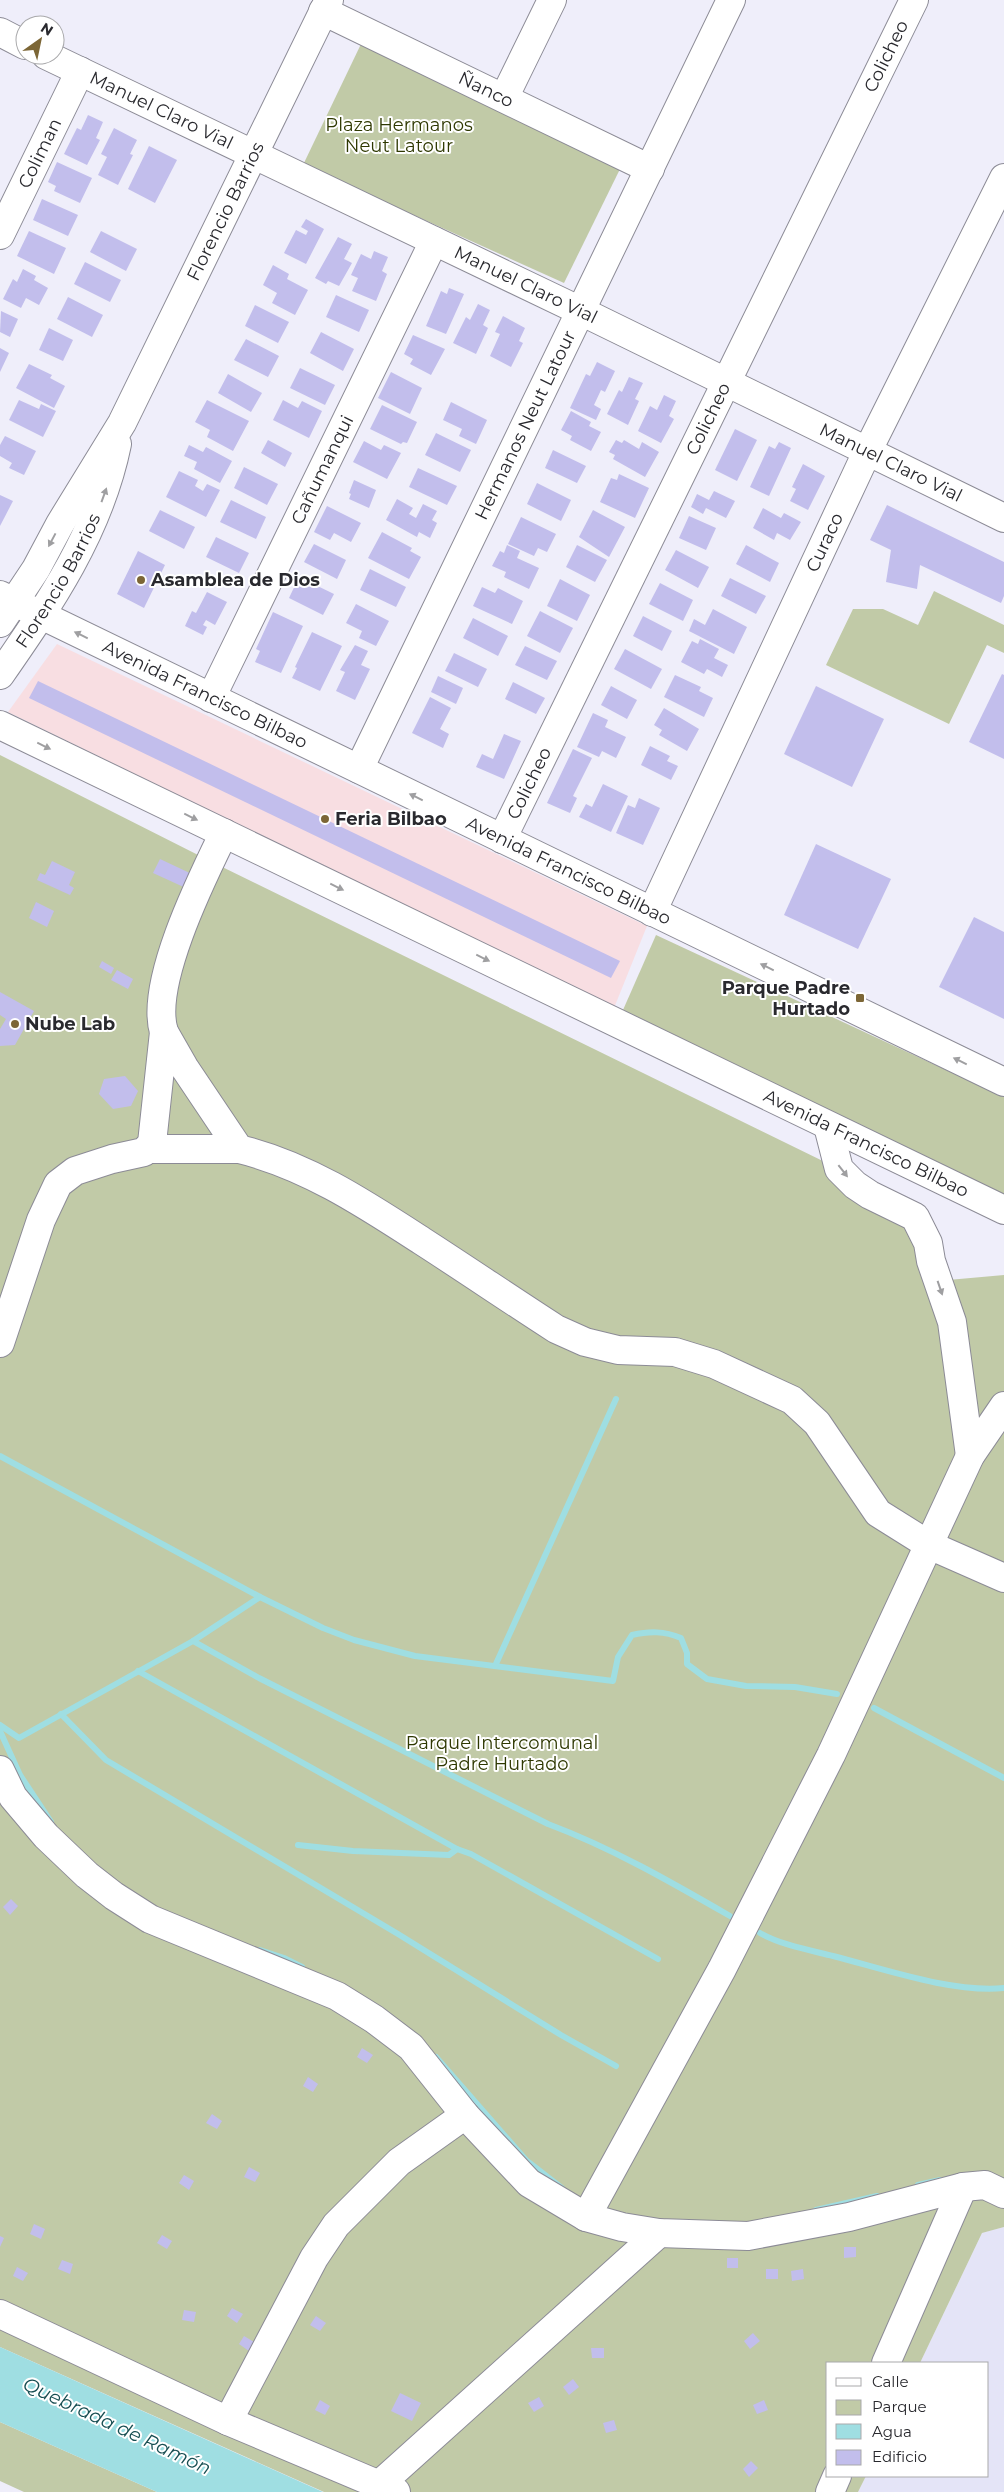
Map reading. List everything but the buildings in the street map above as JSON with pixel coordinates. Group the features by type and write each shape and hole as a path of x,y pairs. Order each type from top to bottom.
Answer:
{"street":[{"path":"504,98 552,0"},
{"name":"Hermanos Neut Latour","path":"359,769 731,0"},
{"name":"Colicheo","path":"502,839 914,0"},
{"name":"Ñanco","path":"326,6 504,98 650,169"},
{"name":"Florencio Barrios","path":"5,607 122,423 326,6"},
{"path":"0,32 15,40"},
{"name":"Manuel Claro Vial","path":"65,64 581,311 1004,518"},
{"name":"Coliman","path":"0,235 80,71"},
{"name":"Curaco","path":"652,912 867,452 1004,178"},
{"name":"Cañumanqui","path":"211,698 434,241"},
{"name":"Florencio Barrios","path":"0,675 42,616 69,571 94,520 106,489 122,423"},
{"name":"Avenida Francisco Bilbao","path":"5,607 42,616 1004,1082"},
{"name":"Avenida Francisco Bilbao","path":"0,725 1004,1210"},
{"path":"224,833 194,896 170,961 161,1021 164,1032 184,1067 240,1150"},
{"path":"149,1149 152,1143 164,1032"},
{"path":"828,1126 839,1169 855,1185 870,1195 916,1217 928,1243 931,1262 952,1322 970,1456"},
{"path":"0,1343 41,1220 58,1184 75,1171 149,1149 240,1150 270,1156 373,1209 556,1329 585,1342 618,1350 675,1352 714,1364 792,1400 817,1423 878,1513 929,1545 1004,1578"},
{"path":"586,2217 722,1969 831,1755 970,1456 1004,1406"},
{"path":"0,1770 13,1797 46,1836 87,1875 114,1896 150,1919 337,1996 374,2019 411,2047 465,2115 529,2183 586,2217 622,2227 659,2233 748,2236 849,2217 963,2187 985,2185 1004,2194"},
{"path":"228,2421 314,2258 336,2225 399,2162 465,2115"},
{"path":"886,2362 963,2187"},
{"path":"0,2314 228,2421 387,2489 659,2233"},
{"path":"830,2492 837,2477"}],"shaded area":[{"name":"Feria Bilbao","path":"57,644 647,926 614,1008 8,712"},
{"path":"1004,2227 1004,2492 858,2492 866,2477 989,2477 989,2362 920,2362 982,2233"}],"green space":[{"name":"Plaza Hermanos Neut Latour","path":"361,44 621,167 564,283 303,165"},
{"path":"934,591 1004,625 1004,653 987,645 949,724 826,665 853,609 883,609 918,625"},
{"name":"Parque Intercomunal Padre Hurtado","path":"0,755 210,861 831,1165 909,1223 937,1281 1004,1275 1004,2227 982,2233 920,2362 826,2362 826,2477 866,2477 858,2492 324,2492 0,2347"},
{"path":"656,935 1004,1097 1004,1195 623,1010"},
{"path":"0,2422 157,2492 24,2492 0,2481"}],"water":[{"name":"Quebrada de Ramón","path":"0,2347 323,2492 157,2492 0,2422"}],"waterway":[{"path":"495,1666 616,1399"},
{"path":"0,1456 260,1597 323,1628 354,1640 415,1656 613,1681 618,1657 632,1635 651,1632 663,1633 681,1638 687,1653 687,1664 707,1679 746,1686 795,1687 837,1694"},
{"path":"0,1725 19,1738 193,1641 260,1597"},
{"path":"193,1641 259,1678 548,1824 572,1833 641,1866 730,1916"},
{"path":"138,1671 457,1849"},
{"path":"874,1708 1004,1778"},
{"path":"61,1714 106,1760 398,1934 561,2035 616,2066"},
{"path":"0,1731 20,1775 51,1822"},
{"path":"298,1845 353,1851 449,1855 457,1849 471,1854 658,1959"},
{"path":"760,1933 795,1947 940,1984 984,1989 1004,1988"},
{"path":"260,1950 284,1958 302,1967"},
{"path":"436,2057 526,2160 562,2188"},
{"path":"918,2185 940,2180"},
{"path":"816,2210 877,2196"}],"place":[{"name":"Asamblea de Dios","path":"141,580"},
{"name":"Feria Bilbao","path":"325,819"},
{"name":"Parque Padre Hurtado","path":"860,998"},
{"name":"Nube Lab","path":"15,1024"}]}
